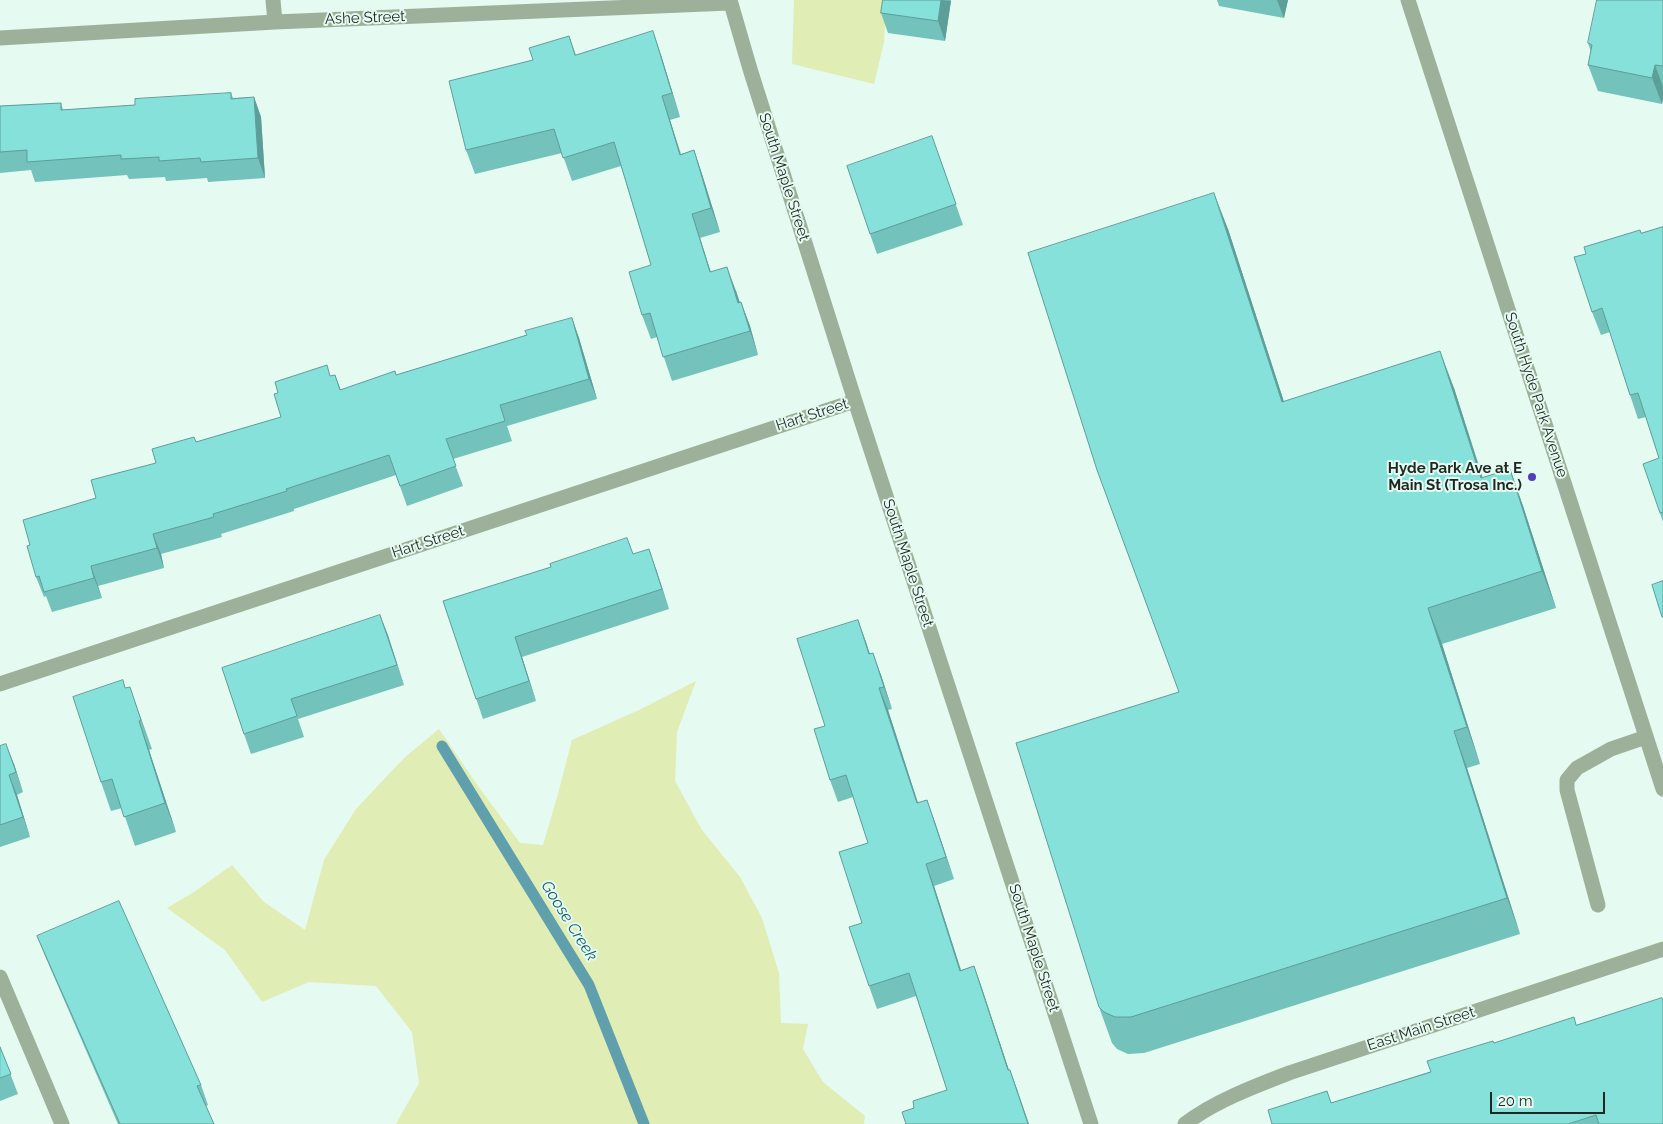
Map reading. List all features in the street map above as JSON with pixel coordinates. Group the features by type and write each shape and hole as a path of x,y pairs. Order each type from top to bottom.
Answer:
{"street":[{"path":"273,0 275,22"},
{"name":"South Hyde Park Avenue","path":"1408,0 1663,789"},
{"name":"Ashe Street","path":"0,38 275,22 730,1"},
{"name":"South Maple Street","path":"730,1 855,401 1091,1124"},
{"name":"Hart Street","path":"0,684 855,401"},
{"path":"1598,905 1567,790 1567,780 1577,768 1611,749 1646,737"},
{"name":"East Main Street","path":"1185,1124 1195,1116 1251,1088 1289,1073 1663,949"},
{"path":"0,977 62,1124"}],"green space":[{"path":"794,0 886,0 884,42 874,84 792,64"},
{"path":"696,681 677,732 675,781 702,830 740,877 762,918 779,973 781,1023 808,1024 803,1049 823,1082 865,1116 864,1124 396,1124 419,1083 412,1032 376,986 309,982 262,1002 225,950 167,908 194,892 232,865 264,902 305,930 324,860 356,809 404,758 439,729 520,843 543,845 572,740 639,710"}],"building":[{"path":"883,0 941,0 938,21 881,13"},
{"path":"1597,0 1663,0 1663,66 1655,65 1652,78 1588,65 1592,45 1588,43"},
{"path":"653,31 672,93 662,96 680,155 694,150 711,208 692,214 710,272 727,267 738,303 741,302 750,331 663,357 650,313 642,315 629,272 651,265 614,142 563,158 554,129 466,150 449,81 533,60 529,48 569,36 575,55"},
{"path":"231,93 231,99 254,97 258,158 201,162 200,158 159,161 159,157 121,159 121,155 27,162 27,150 0,152 0,106 61,103 61,110 135,105 135,99"},
{"path":"932,136 956,204 870,234 847,166"},
{"path":"1214,193 1282,402 1440,351 1481,478 1510,469 1542,571 1428,608 1467,727 1454,731 1507,898 1131,1017 1115,1017 1104,1012 1099,1007 1016,743 1179,692 1097,470 1028,253"},
{"path":"1663,227 1663,512 1660,513 1643,464 1659,458 1638,393 1630,395 1602,308 1592,312 1574,257 1586,254 1584,247 1640,230 1641,233"},
{"path":"572,318 589,379 500,405 505,421 446,439 456,466 400,486 389,455 286,489 287,491 213,514 214,517 153,534 157,548 91,566 94,578 44,592 39,576 36,577 27,546 30,545 23,520 96,498 91,480 156,463 152,449 194,437 196,442 281,417 274,394 278,393 275,382 327,365 330,376 335,375 340,390 395,371 396,375 527,335 525,331"},
{"path":"627,538 633,554 649,549 662,589 515,637 529,681 476,699 443,601 551,567 550,564"},
{"path":"1663,581 1663,617 1662,617 1652,585"},
{"path":"380,615 397,665 291,699 297,716 244,734 222,668"},
{"path":"858,620 869,654 873,653 884,687 879,688 917,803 927,800 946,857 926,864 960,971 974,966 1028,1124 906,1124 902,1112 914,1108 913,1101 947,1090 909,973 869,986 849,927 862,923 839,852 868,843 846,775 830,780 814,729 825,726 797,639"},
{"path":"123,680 125,688 130,687 165,803 124,817 112,779 101,782 73,697"},
{"path":"6,744 16,772 9,775 23,817 0,825 0,746"},
{"path":"119,901 201,1085 197,1086 214,1124 120,1124 37,936"},
{"path":"1662,998 1663,1124 1599,1124 1596,1115 1568,1124 1272,1124 1268,1110 1327,1091 1331,1103 1431,1072 1427,1061 1493,1041 1494,1043 1574,1017 1576,1025"},
{"path":"0,1047 11,1074 0,1078"}],"waterway":[{"name":"Goose Creek","path":"442,746 589,985 644,1124"}],"place":[{"name":"Hyde Park Ave at E Main St (Trosa Inc.)","path":"1532,477"}]}
